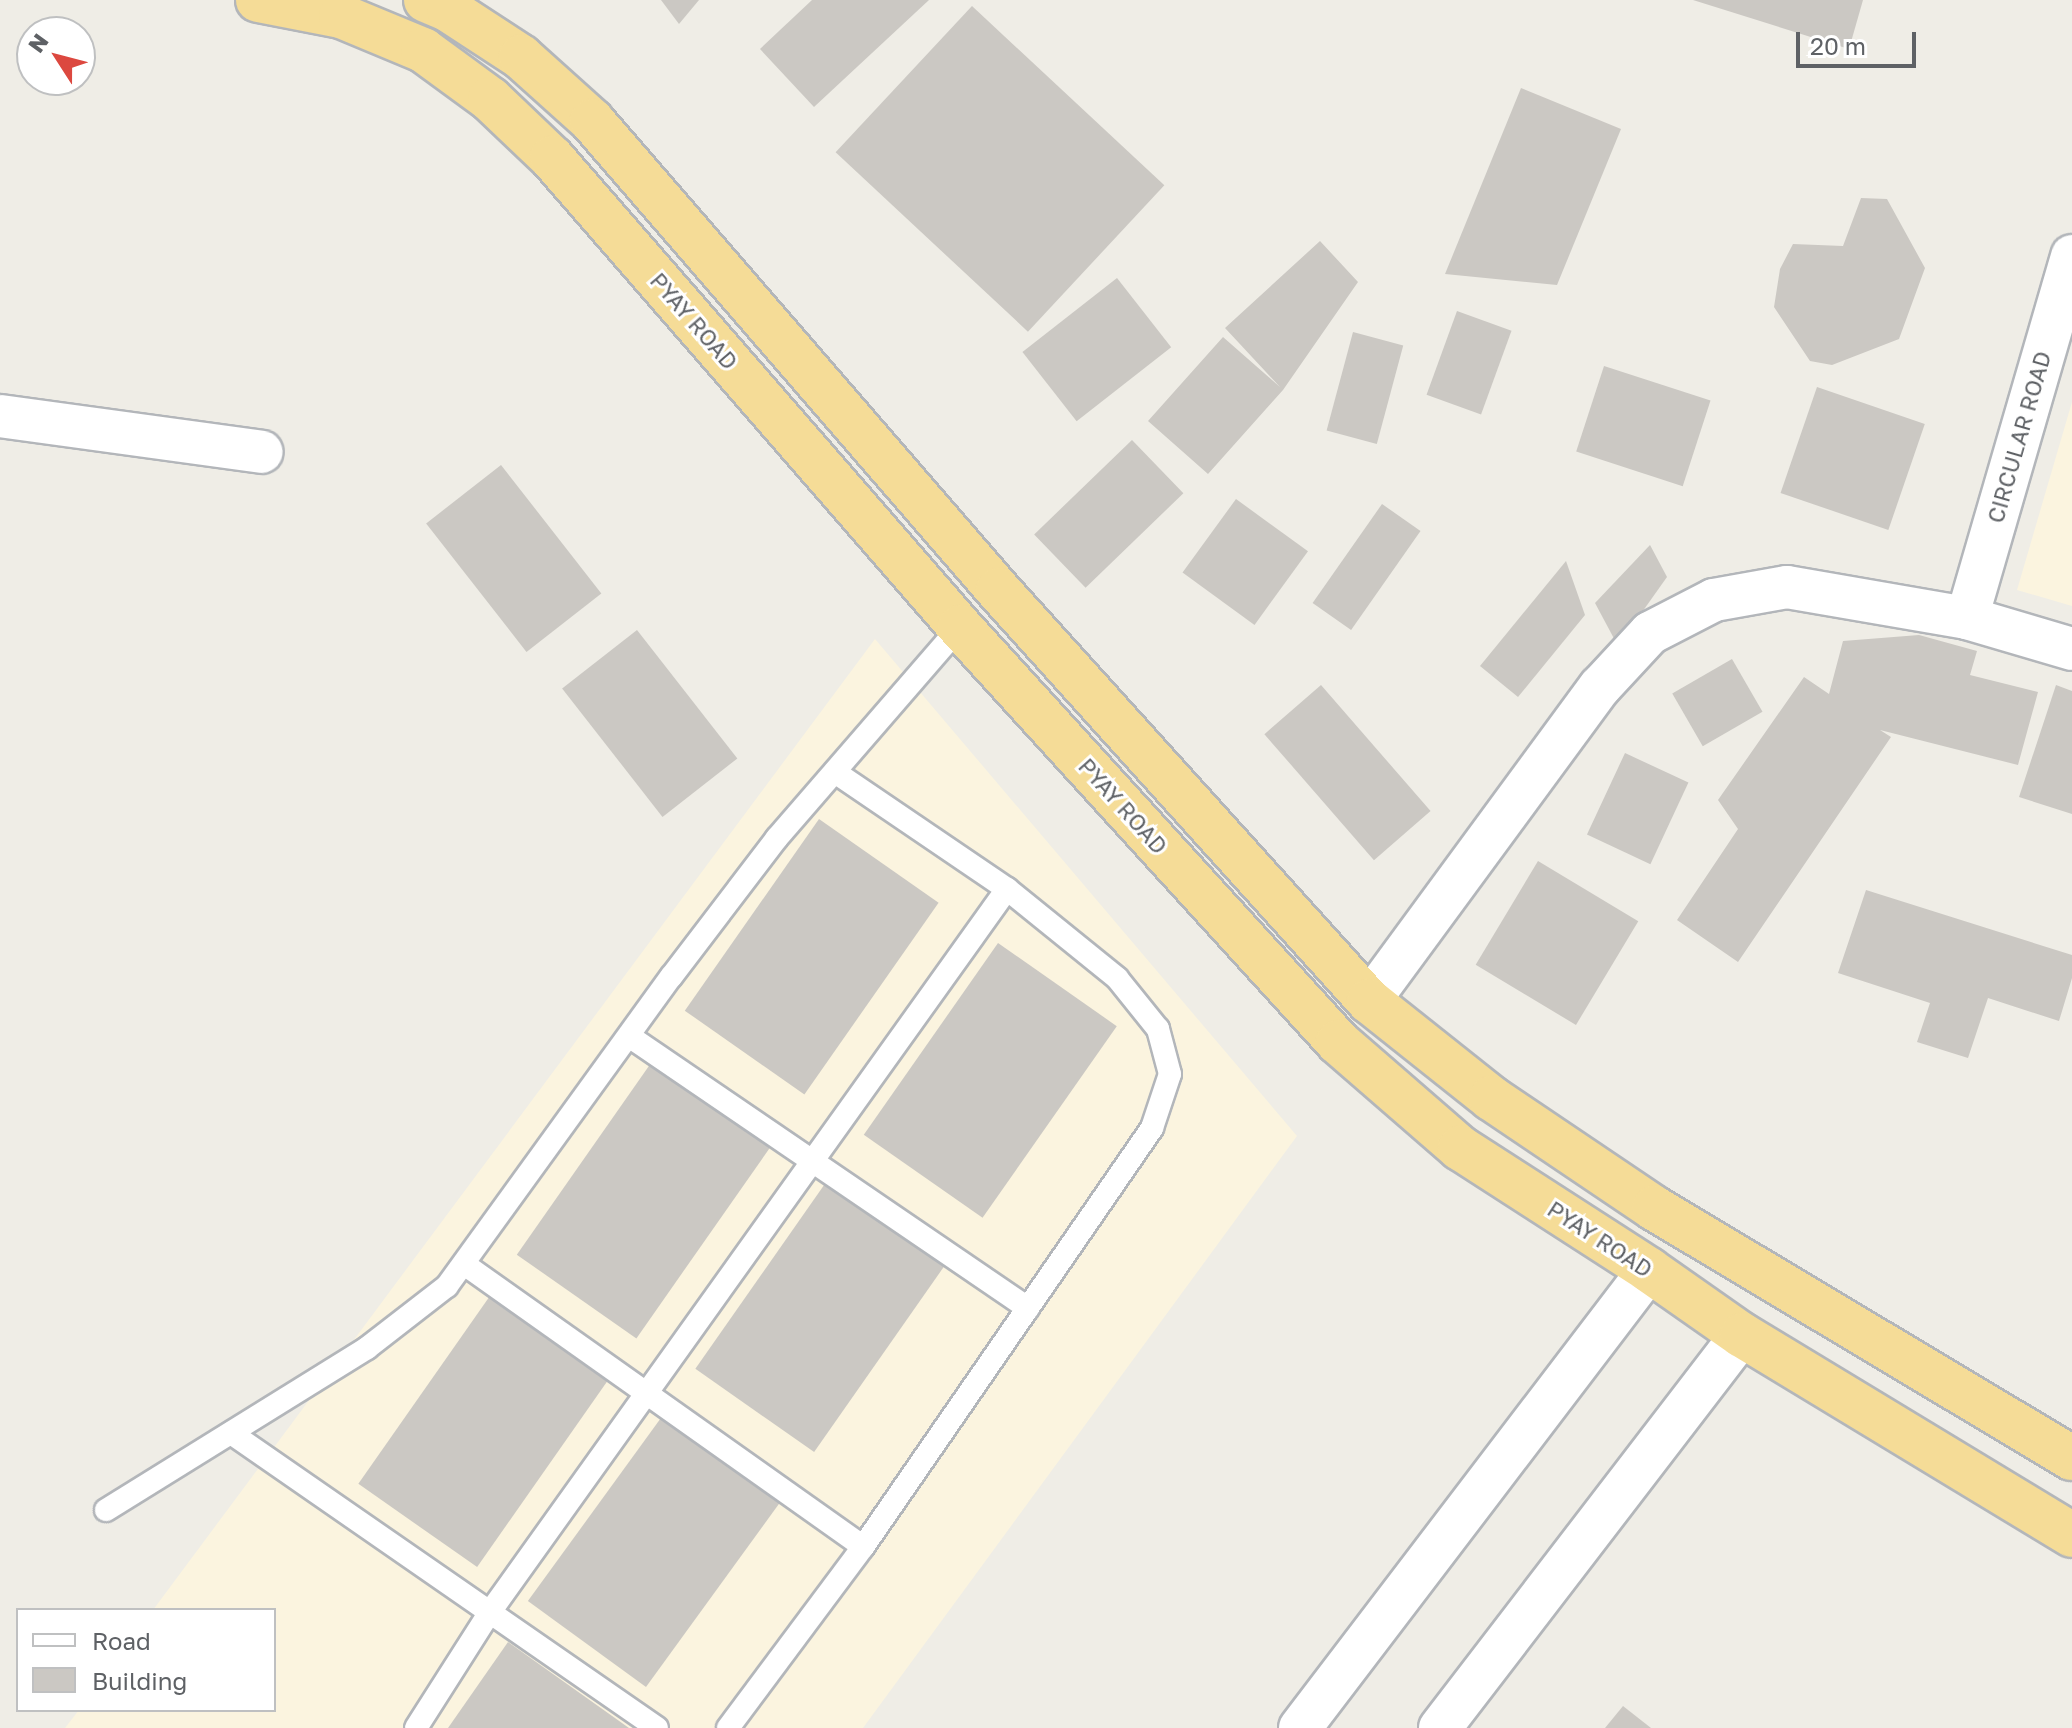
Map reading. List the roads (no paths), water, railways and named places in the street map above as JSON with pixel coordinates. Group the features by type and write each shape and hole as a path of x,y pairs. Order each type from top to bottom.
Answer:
{"highway":[{"name":"PYAY ROAD","path":"258,0 341,16 423,50 490,99 552,158 960,627 1338,1042 1460,1148 1649,1270 1742,1335 2072,1535"},
{"path":"442,3 521,57 592,121 998,590 1369,1001 1491,1098 1654,1208 2072,1458"}],"street":[{"name":"CIRCULAR ROAD","path":"1967,618 2072,256"},
{"path":"0,416 262,452"},
{"path":"1369,1001 1600,687 1650,633 1714,600 1787,587 1967,618 2072,649"},
{"path":"1300,1728 1649,1270"},
{"path":"1440,1728 1742,1335"}],"lane":[{"path":"106,1510 367,1348 447,1286 777,838 960,627"},
{"path":"728,1728 863,1547 1152,1128 1170,1074 1158,1029 1117,978 1007,889 835,772"},
{"path":"416,1728 490,1612 1007,889"},
{"path":"629,1036 1028,1308"},
{"path":"464,1264 863,1547"},
{"path":"231,1433 657,1728"}]}
